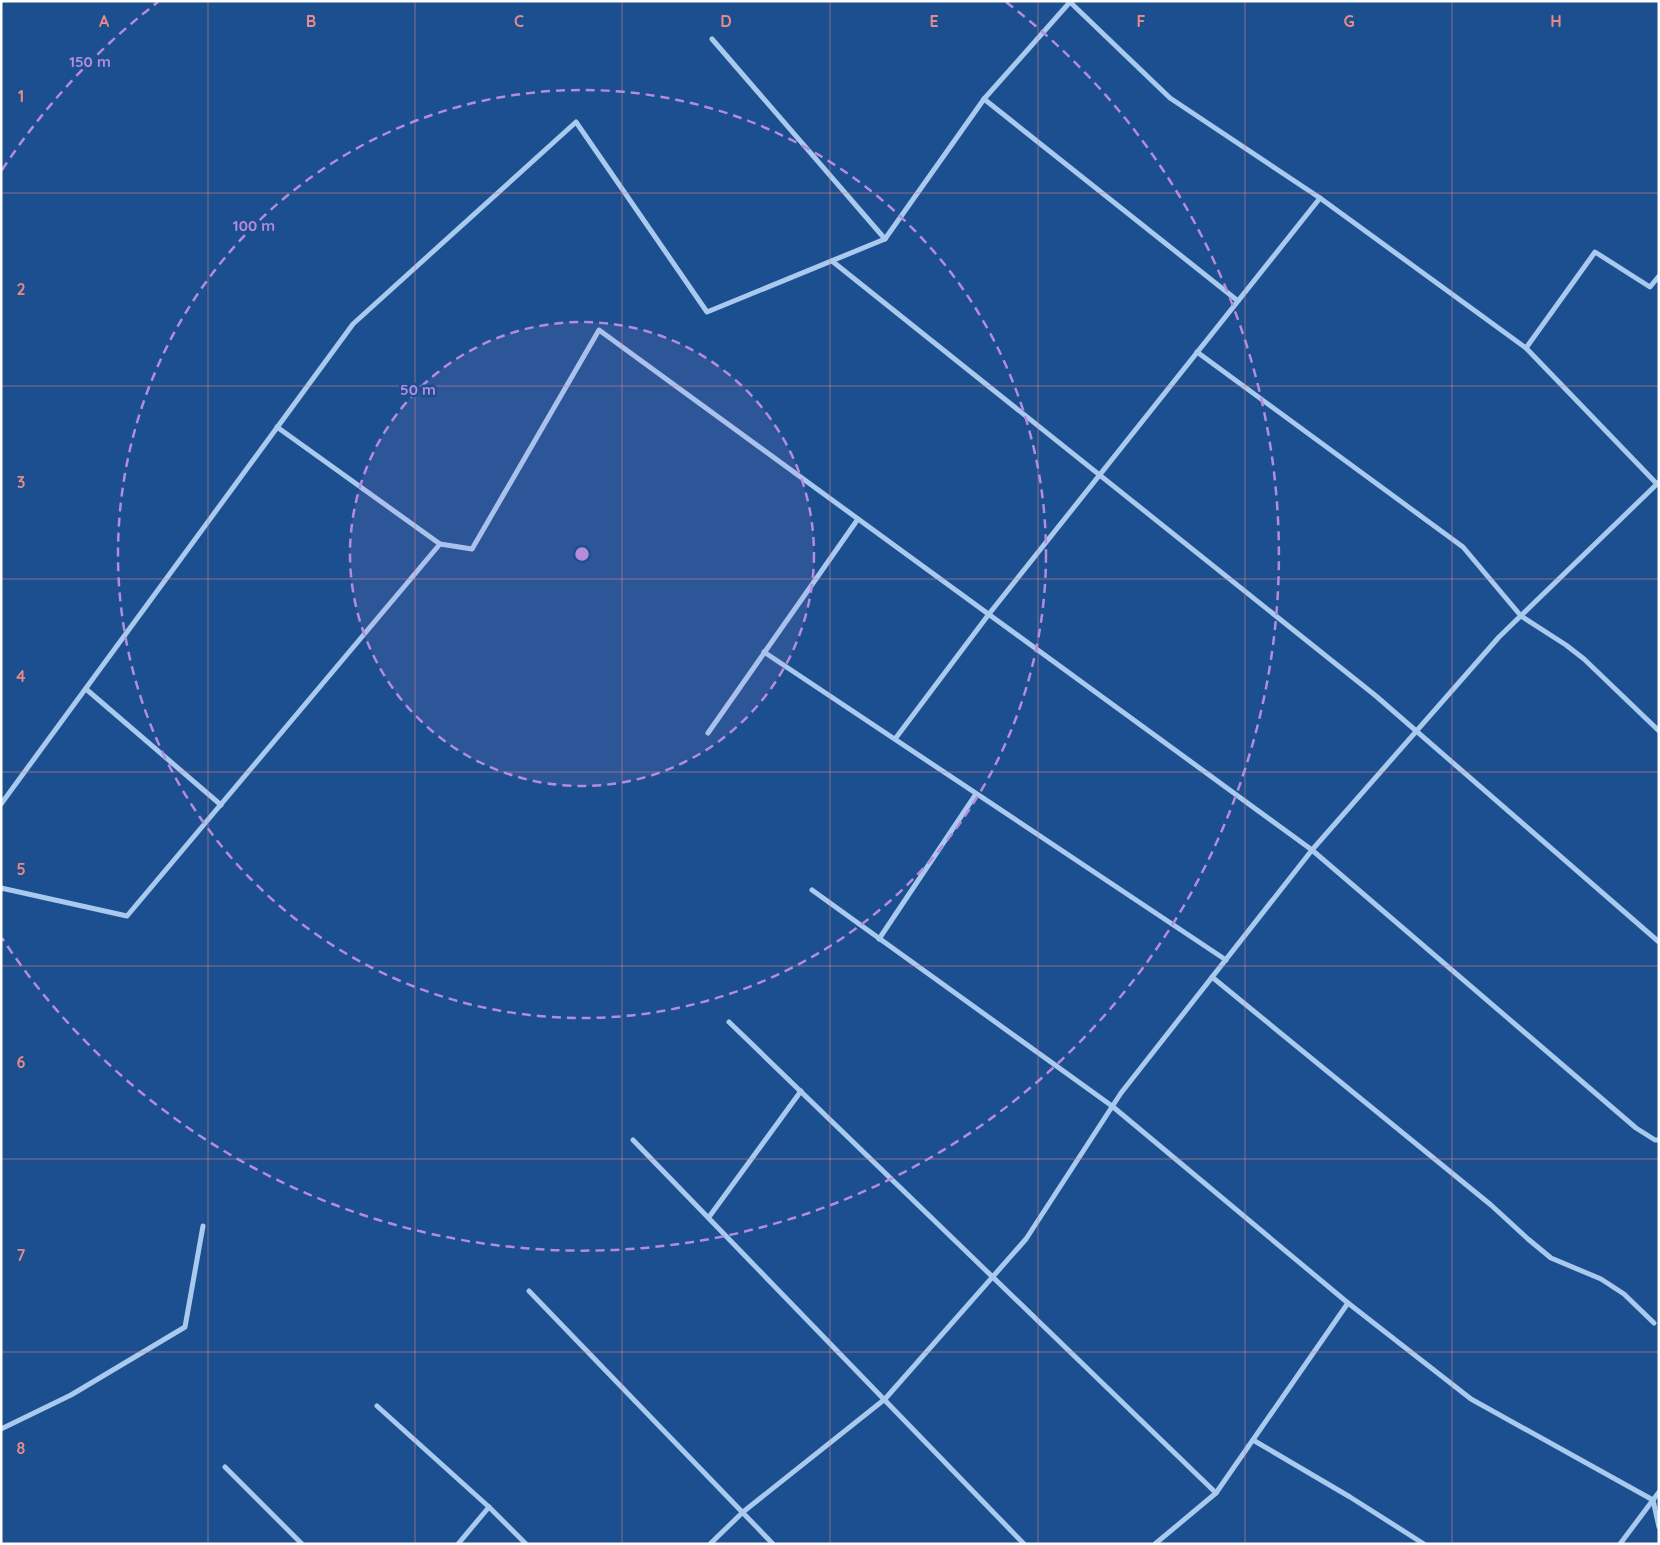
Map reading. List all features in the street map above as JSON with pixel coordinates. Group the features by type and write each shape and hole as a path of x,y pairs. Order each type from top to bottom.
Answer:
{"street":[{"path":"1,804 353,324 576,122 708,312 885,239 984,99 1070,2 1170,98 1320,198 1526,348 1658,483 1499,637 1312,850 1112,1106 1026,1239 885,1400 743,1512 710,1544"},
{"path":"712,39 885,239"},
{"path":"984,99 1238,301"},
{"path":"895,739 988,614 1320,198"},
{"path":"1526,348 1595,252 1650,287 1659,276"},
{"path":"832,261 1376,696 1659,942"},
{"path":"278,427 440,544 472,549 599,330 1312,850 1636,1128 1655,1140 1659,1140"},
{"path":"1197,352 1463,546 1521,616 1584,659 1659,731"},
{"path":"708,733 858,519"},
{"path":"1,888 127,916 440,544"},
{"path":"764,652 1226,960"},
{"path":"86,689 221,804"},
{"path":"879,938 976,794"},
{"path":"812,890 1112,1106 1348,1303 1471,1399 1653,1500 1659,1527"},
{"path":"1212,977 1491,1205 1551,1258 1601,1279 1624,1294 1654,1323"},
{"path":"729,1022 1216,1494"},
{"path":"708,1217 801,1091"},
{"path":"633,1140 1024,1544"},
{"path":"1,1429 72,1395 185,1327 203,1226"},
{"path":"529,1292 773,1544"},
{"path":"1156,1543 1216,1494 1348,1303"},
{"path":"378,1406 489,1507 526,1544"},
{"path":"1253,1440 1350,1497 1424,1544"},
{"path":"224,1467 302,1544"},
{"path":"1620,1544 1659,1492"},
{"path":"458,1544 489,1507"}]}
